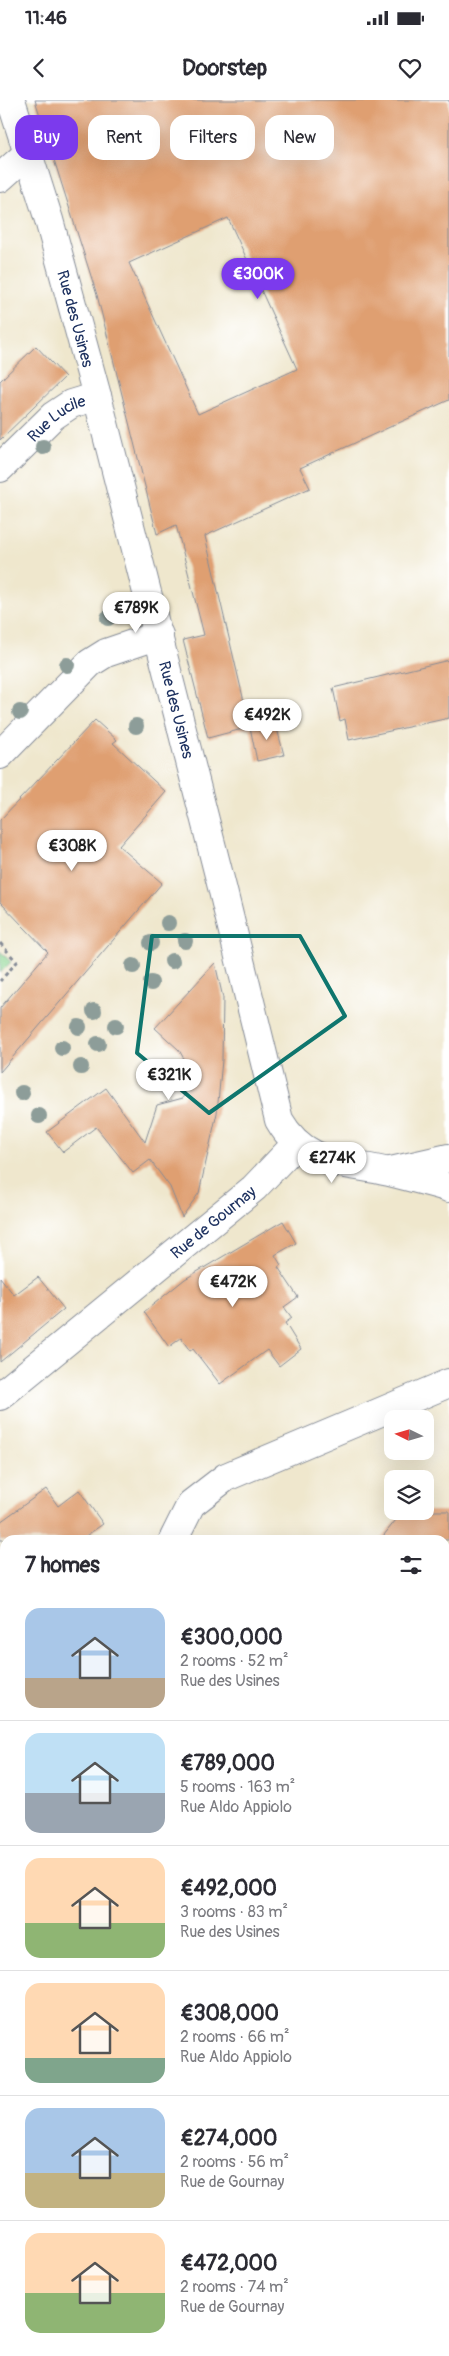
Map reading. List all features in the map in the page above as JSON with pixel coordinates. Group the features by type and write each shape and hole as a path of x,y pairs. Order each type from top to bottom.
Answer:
{"street":[{"name":"Rue des Usines","path":"11,100 16,115"},
{"path":"0,178 20,160"},
{"name":"Rue des Usines","path":"30,160 72,302 159,635 274,1106 286,1132 297,1143"},
{"name":"Rue Lucile","path":"0,468 53,416 71,404 97,396"},
{"path":"0,755 90,663 106,653 159,635"},
{"path":"297,1143 311,1153 326,1160 348,1166 387,1171 449,1188"},
{"name":"Rue de Gournay","path":"0,1396 254,1188 297,1143"},
{"path":"387,1171 449,1158"},
{"path":"176,1535 191,1504 226,1477 449,1383"}],"path":[{"path":"0,943 17,962 0,981"}],"highlighted area":[{"path":"152,936 300,936 345,1016 209,1113 137,1053"}],"green space":[{"path":"0,951 11,962 0,973"}],"building":[{"path":"35,100 449,100 449,400 300,468 310,488 205,536 250,727 208,738 183,640 204,635 176,525 157,534 97,295 54,160 78,160 78,115 40,115","holes":["228,218 297,369 198,414 129,263"]},
{"path":"36,346 65,377 0,440 0,381"},
{"path":"449,660 449,718 349,740 345,719 340,721 333,688"},
{"path":"95,720 117,740 113,743 166,792 119,846 162,883 0,1072 0,1008 48,952 0,902 0,820"},
{"path":"275,721 284,755 257,761 250,727"},
{"path":"215,963 223,998 222,1060 217,1113 199,1193 182,1217 170,1187 150,1160 133,1173 96,1127 63,1152 47,1132 106,1088 145,1142 157,1105 183,1098 192,1073 179,1050 155,1028"},
{"path":"283,1221 296,1243 275,1255 281,1265 278,1267 298,1297 284,1307 292,1318 285,1323 301,1349 279,1366 267,1350 220,1384 193,1349 190,1351 181,1338 169,1347 144,1312 185,1279"},
{"path":"0,1277 14,1295 38,1277 64,1309 0,1362"},
{"path":"46,1489 58,1506 79,1490 103,1524 87,1535 0,1535 0,1522"},
{"path":"434,1511 449,1511 449,1535 384,1535 396,1520 434,1520"}]}
